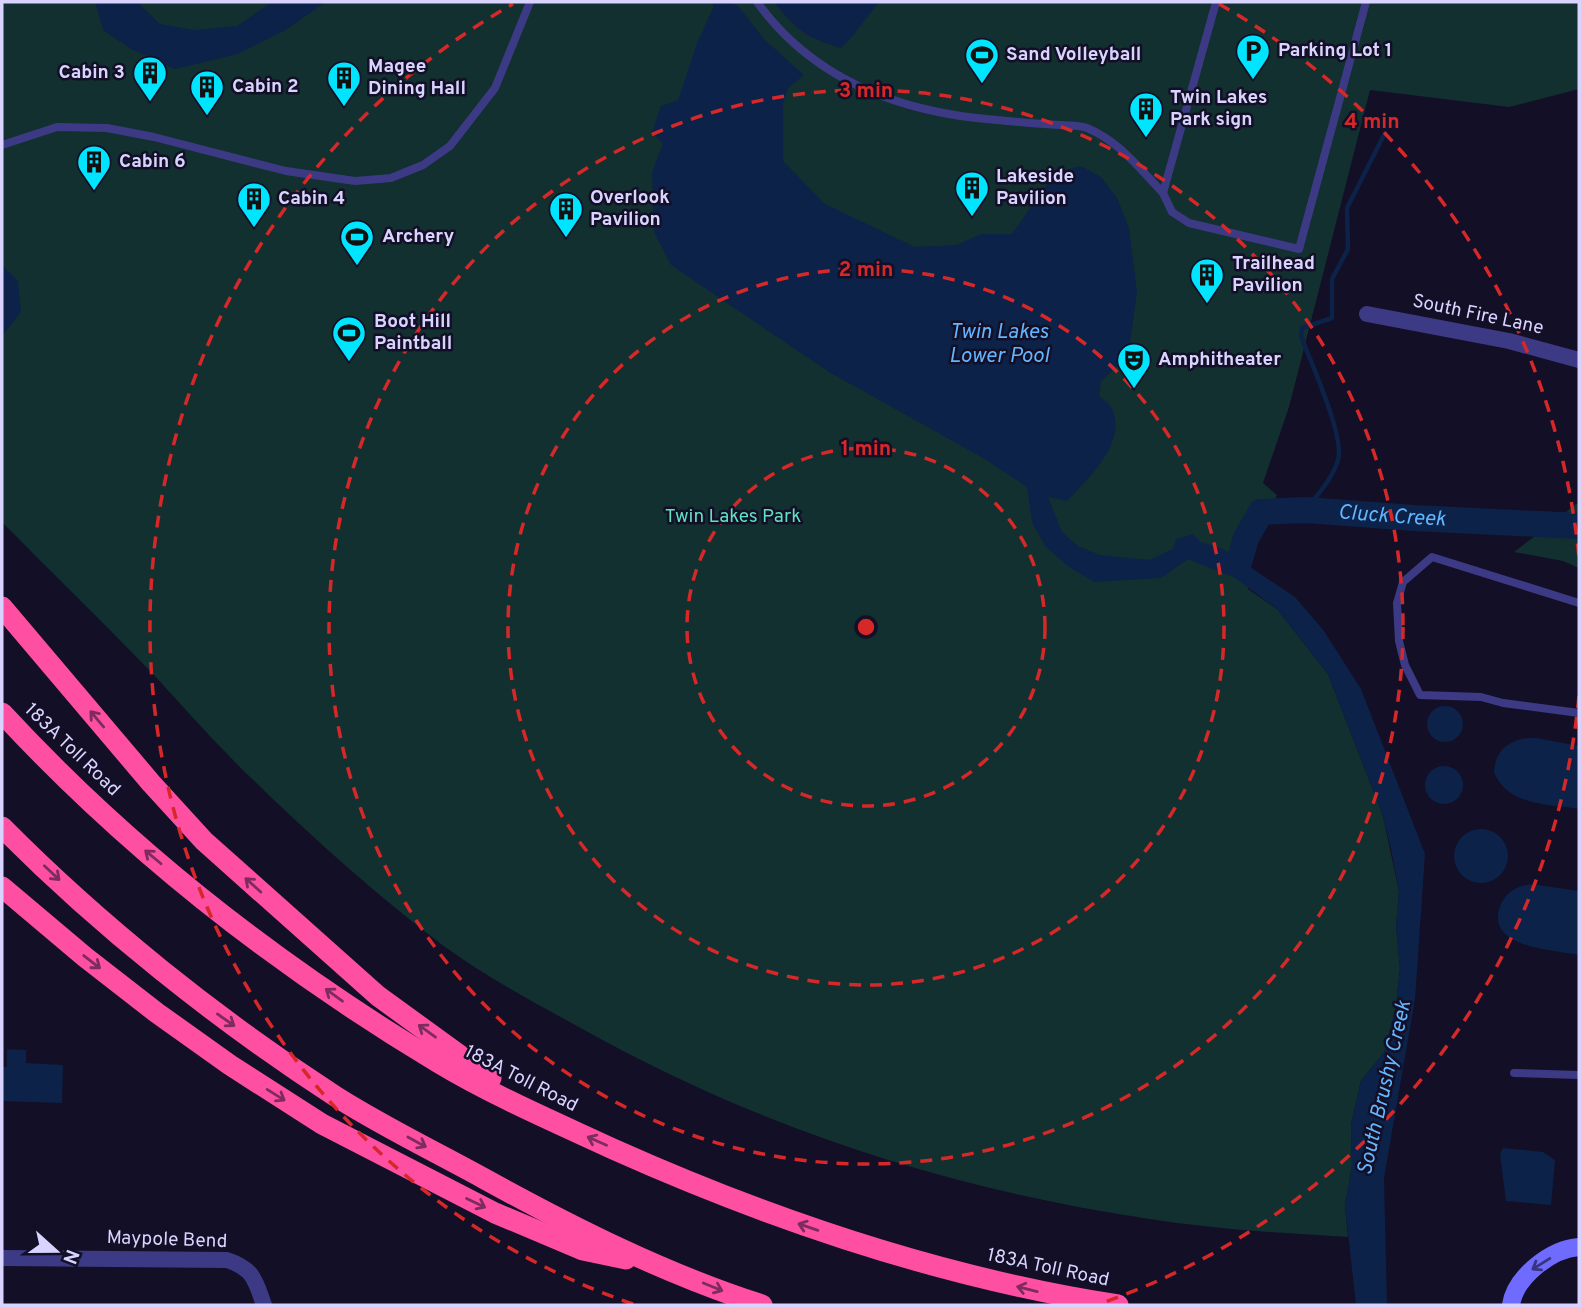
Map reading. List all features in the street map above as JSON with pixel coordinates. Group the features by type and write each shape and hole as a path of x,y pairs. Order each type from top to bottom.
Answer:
{"highway":[{"path":"2,607 151,783 204,841 378,996 541,1115"},
{"name":"183A Toll Road","path":"2,712 46,761 143,849 250,934 350,1007 442,1065 541,1115 673,1175 767,1212 946,1269 1039,1292 1118,1305"},
{"path":"2,827 110,927 218,1015 336,1097 539,1209 665,1268 762,1305"},
{"path":"2,887 157,1013 230,1065 322,1124 495,1213 583,1250 665,1268"}],"main road":[{"path":"1510,1305 1512,1294 1525,1274 1567,1248 1579,1247"}],"street":[{"name":"South Fire Lane","path":"1367,314 1509,341 1579,360"},
{"name":"Maypole Bend","path":"2,1258 227,1260 243,1265 253,1275 264,1305"}],"lane":[{"path":"2,145 57,127 107,128 154,137 286,171 355,181 391,178 423,165 450,146 495,88 530,2"},
{"path":"757,2 797,47 846,80 891,101 965,118 1085,127 1120,147 1163,193 1172,212 1189,223 1299,248 1366,2"},
{"path":"1163,193 1216,2"},
{"path":"1579,603 1432,557 1403,582 1397,603 1399,641 1405,665 1420,695 1481,697 1503,703 1579,712"},
{"path":"1514,1073 1579,1075"}],"green space":[{"name":"Twin Lakes Park","path":"2,2 1579,2 1579,89 1509,107 1370,90 1289,407 1263,483 1277,495 1246,566 1248,589 1277,609 1328,674 1383,816 1399,892 1396,926 1400,968 1396,1006 1384,1053 1361,1081 1351,1125 1352,1166 1345,1206 1348,1237 1194,1225 1069,1205 923,1170 851,1148 781,1122 711,1094 643,1061 490,977 414,923 309,833 234,761 2,522"},
{"path":"1579,502 1579,568 1563,561 1514,552"}],"water":[{"path":"95,2 137,2 160,24 194,30 237,26 272,2 326,2 284,31 238,54 175,69 131,49 103,30"},
{"name":"Twin Lakes Lower Pool","path":"713,2 730,2 738,6 764,39 804,75 788,88 783,104 783,161 825,204 915,247 957,245 981,234 1012,234 1055,173 1081,166 1101,177 1117,198 1129,228 1137,292 1128,357 1101,381 1099,396 1110,406 1115,420 1111,446 1095,470 1067,501 1048,497 1062,532 1078,546 1100,555 1149,560 1173,549 1176,539 1193,534 1201,542 1223,549 1295,597 1324,631 1361,689 1425,854 1415,999 1384,1178 1387,1305 1356,1305 1345,1206 1352,1166 1351,1125 1361,1081 1384,1053 1396,1006 1400,968 1396,926 1399,892 1383,816 1328,674 1277,609 1235,578 1188,559 1161,578 1094,582 1069,567 1045,546 1032,522 1027,487 983,458 829,372 671,265 654,232 652,172 663,144 652,132 661,106 678,100"},
{"path":"774,2 879,2 841,48 803,32"},
{"path":"2,265 18,281 21,312 2,336"},
{"path":"1445,706 1458,711 1463,724 1458,737 1445,742 1432,737 1427,724 1432,711"},
{"path":"1536,738 1579,746 1579,809 1530,801 1508,791 1500,783 1494,772 1502,750 1513,742"},
{"path":"1444,766 1457,772 1463,785 1457,798 1444,804 1431,798 1425,785 1431,772"},
{"path":"1481,829 1500,837 1508,856 1500,875 1481,883 1462,875 1454,856 1462,837"},
{"path":"1532,884 1579,891 1579,955 1524,944 1502,930 1498,919 1503,899 1514,890"},
{"path":"7,1049 26,1050 26,1063 63,1065 62,1103 2,1101 2,1067 7,1067"},
{"path":"1503,1148 1543,1152 1555,1160 1551,1205 1506,1201 1500,1154"}],"waterway":[{"path":"1306,510 1332,473 1338,460 1339,449 1332,417 1301,336 1302,328 1332,318 1332,279 1348,249 1347,208 1385,133"},
{"name":"Cluck Creek","path":"1239,563 1246,538 1261,512 1306,510 1579,526"}],"place":[{"name":"Parking Lot 1","path":"1253,81"},
{"name":"Sand Volleyball","path":"982,85"},
{"name":"Cabin 3","path":"150,103"},
{"name":"Magee Dining Hall","path":"344,108"},
{"name":"Cabin 2","path":"207,117"},
{"name":"Twin Lakes Park sign","path":"1146,139"},
{"name":"Cabin 6","path":"94,192"},
{"name":"Lakeside Pavilion","path":"972,218"},
{"name":"Cabin 4","path":"254,229"},
{"name":"Overlook Pavilion","path":"566,239"},
{"name":"Archery","path":"357,267"},
{"name":"Trailhead Pavilion","path":"1207,305"},
{"name":"Boot Hill Paintball","path":"349,363"},
{"name":"Amphitheater","path":"1134,390"}],"water label":[{"name":"South Brushy Creek","path":"1385,1088"}]}
